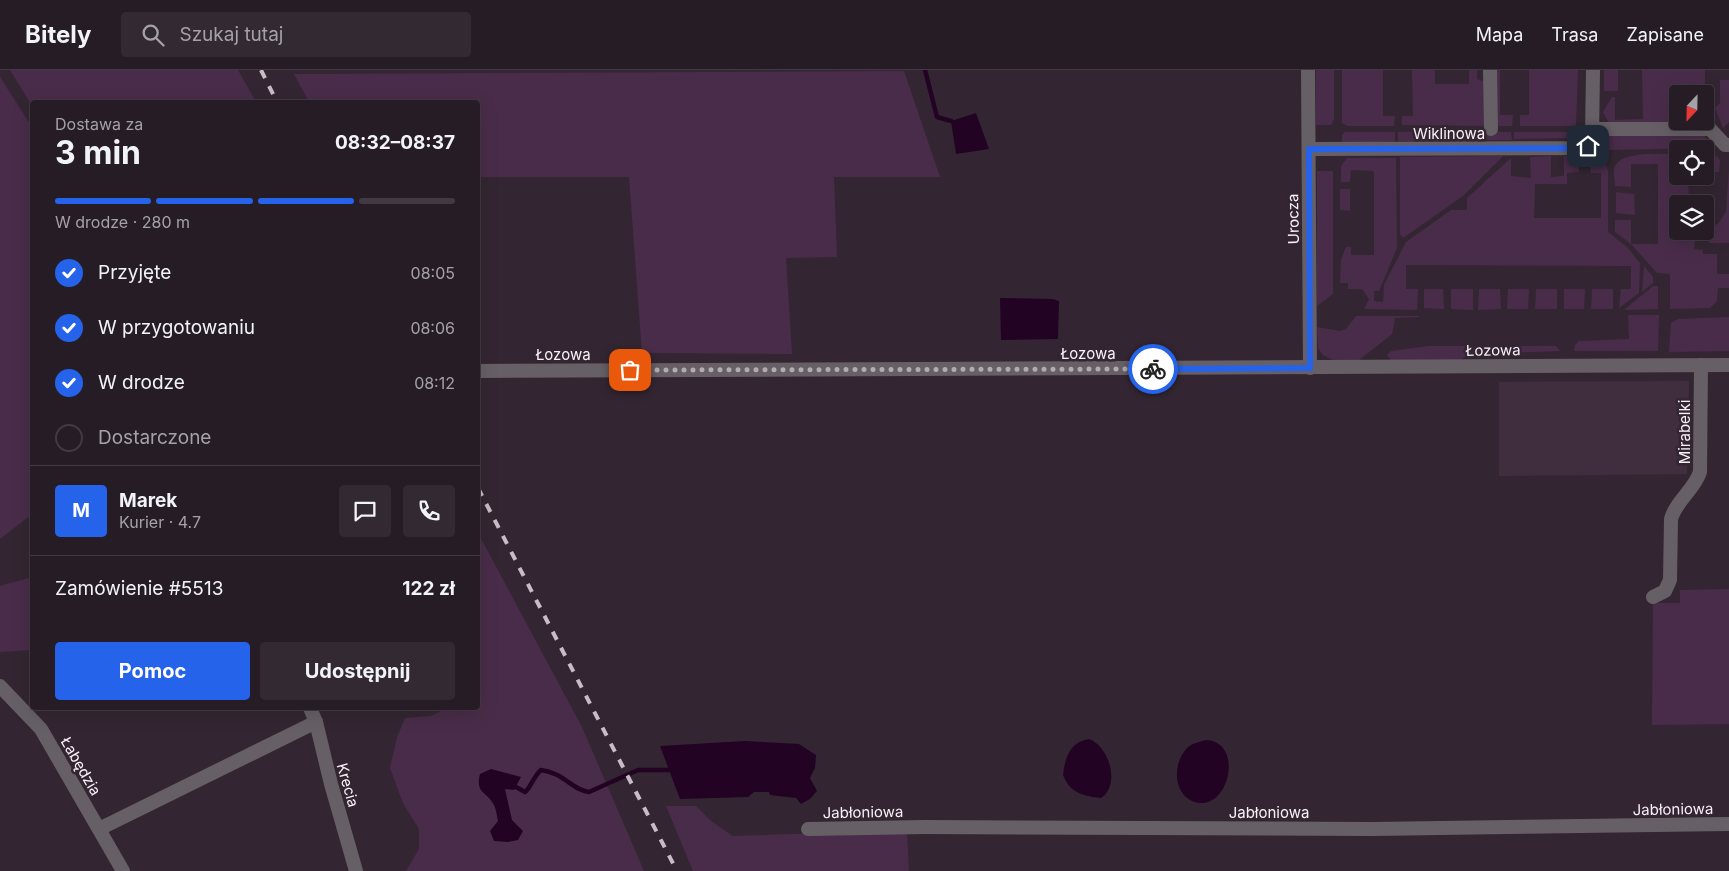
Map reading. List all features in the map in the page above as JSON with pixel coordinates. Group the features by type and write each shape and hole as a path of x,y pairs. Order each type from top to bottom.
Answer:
{"street":[{"name":"Urocza","path":"1308,70 1310,368"},
{"path":"1490,70 1491,129"},
{"path":"1593,70 1592,129 1710,129 1725,145 1729,145"},
{"name":"Wiklinowa","path":"1309,149 1514,150 1584,148 1588,146 1592,129"},
{"name":"Mirabelki","path":"1653,597 1665,591 1670,580 1671,519 1673,512 1700,472 1701,365"},
{"name":"Łozowa","path":"480,371 1729,365"},
{"name":"Łabędzia","path":"0,686 41,729 122,871"},
{"name":"Krecia","path":"311,710 316,722 331,784 356,871"},
{"path":"99,829 316,722"},
{"name":"Jabłoniowa","path":"808,829 925,827 1372,829 1729,824"}],"shaded area":[{"path":"10,70 238,70 255,100 30,100 30,103"},
{"path":"1316,70 1334,70 1334,119 1331,125 1316,125"},
{"path":"1342,70 1383,70 1383,116 1395,116 1394,126 1348,126 1342,123"},
{"path":"1412,70 1435,70 1435,84 1469,84 1469,70 1477,70 1477,79 1485,82 1486,126 1402,125 1402,116 1413,116"},
{"path":"1493,70 1500,70 1500,115 1513,115 1512,126 1496,126"},
{"path":"1529,70 1578,70 1576,126 1520,126 1520,115 1529,115"},
{"path":"1604,70 1618,70 1618,91 1604,91"},
{"path":"1642,70 1705,70 1705,85 1669,85 1669,124 1610,125 1603,112 1612,97 1615,97 1615,120 1643,119"},
{"path":"904,71 940,177 834,177 837,257 786,258 792,354 642,353 629,177 480,177 480,100 308,100 294,74"},
{"path":"0,77 30,124 30,516 0,539"},
{"path":"1720,80 1729,80 1729,122 1723,128 1715,108 1720,103"},
{"path":"976,113 989,149 956,154 951,121"},
{"path":"1345,132 1395,132 1395,141 1342,144 1342,135"},
{"path":"1398,132 1511,132 1512,140 1398,141"},
{"path":"1514,132 1580,132 1575,138 1514,139"},
{"path":"1606,135 1706,137 1706,140 1669,140 1669,149 1609,150 1602,143"},
{"path":"1641,154 1669,154 1669,185 1688,185 1689,195 1669,195 1669,240 1695,240 1694,249 1703,250 1703,254 1717,254 1717,274 1729,274 1729,288 1718,288 1717,301 1710,308 1670,309 1670,274 1657,273 1631,244 1658,244 1658,164 1631,164 1631,187 1615,186 1614,169 1617,163 1623,159"},
{"path":"1503,156 1463,196 1403,238 1400,234 1400,157"},
{"path":"1551,156 1551,177 1564,176 1564,156 1576,156 1579,160 1579,172 1567,173 1567,184 1535,184 1534,218 1601,218 1601,173 1591,173 1590,159 1593,156 1605,163 1608,171 1608,232 1627,247 1640,263 1639,293 1619,308 1621,289 1631,289 1631,266 1406,265 1406,289 1418,289 1417,310 1364,309 1369,299 1362,289 1348,289 1348,283 1340,283 1341,260 1346,247 1351,247 1351,255 1374,255 1374,171 1351,170 1350,182 1341,182 1341,166 1347,158 1396,158 1397,248 1379,291 1374,291 1374,301 1383,302 1384,285 1406,242 1451,210 1467,210 1467,198 1511,158 1511,176 1531,178 1530,157"},
{"path":"1714,156 1718,157 1720,161 1719,172 1714,172"},
{"path":"1729,168 1729,243 1709,243 1709,240 1714,240 1714,225 1718,224 1726,212"},
{"path":"1317,171 1333,171 1333,294 1317,306"},
{"path":"1340,189 1350,189 1350,211 1340,210"},
{"path":"1616,192 1634,194 1635,215 1616,213"},
{"path":"1615,220 1631,220 1631,244 1615,232"},
{"path":"1644,266 1653,277 1653,283 1642,292"},
{"path":"1653,286 1658,286 1658,309 1624,310"},
{"path":"1424,289 1443,289 1444,309 1424,308"},
{"path":"1451,289 1473,289 1473,310 1451,309"},
{"path":"1479,289 1500,289 1501,309 1478,310"},
{"path":"1508,289 1529,289 1528,309 1507,309"},
{"path":"1536,289 1557,289 1557,309 1535,309"},
{"path":"1564,289 1585,289 1584,309 1564,309"},
{"path":"1592,289 1613,289 1613,309 1591,309"},
{"path":"1000,298 1053,299 1059,301 1058,339 1001,340"},
{"path":"1628,315 1659,315 1658,351 1574,351 1575,345 1579,341 1629,339"},
{"path":"1356,316 1419,317 1395,318 1392,334 1358,361 1333,360 1323,355 1318,348 1317,327 1340,331 1346,329"},
{"path":"1729,317 1729,351 1669,352 1671,323 1678,319"},
{"path":"1428,346 1556,346 1560,351 1473,354 1467,355 1460,360 1391,360 1387,355 1391,351"},
{"path":"1689,381 1687,474 1499,476 1499,382"},
{"path":"480,537 582,727 644,871 406,871 419,849 419,829 403,803 390,768 397,737 405,718 431,716 443,710 480,710"},
{"path":"30,578 30,650 0,652 0,586"},
{"path":"1729,589 1729,724 1652,725 1653,603 1680,603 1680,590"},
{"path":"1089,739 1102,749 1110,766 1110,784 1107,792 1101,798 1088,796 1073,790 1063,775 1065,762 1070,751 1077,743"},
{"path":"1206,740 1218,744 1226,752 1229,764 1228,777 1223,789 1215,798 1205,803 1192,801 1185,797 1180,790 1177,774 1178,766 1185,750 1191,745"},
{"path":"745,741 799,744 816,755 815,768 810,778 817,791 810,799 801,804 796,798 770,795 769,792 754,792 748,797 680,799 660,746"},
{"path":"491,769 521,777 514,790 505,789 512,820 523,831 518,840 508,842 494,841 490,831 498,821 495,807 480,789 479,781 480,774"},
{"path":"666,806 696,806 711,821 733,836 907,830 909,871 693,871"}],"waterway":[{"path":"925,70 937,117 951,121"},
{"path":"516,787 525,792 541,770 556,774 583,791 589,792 638,770 669,770"}],"railway":[{"path":"261,70 276,100"},
{"path":"480,492 677,871"}],"way so far":[{"path":"630,370 1153,369"}],"route":[{"path":"1153,369 1310,368 1309,149 1514,150 1584,148 1588,146"}]}
